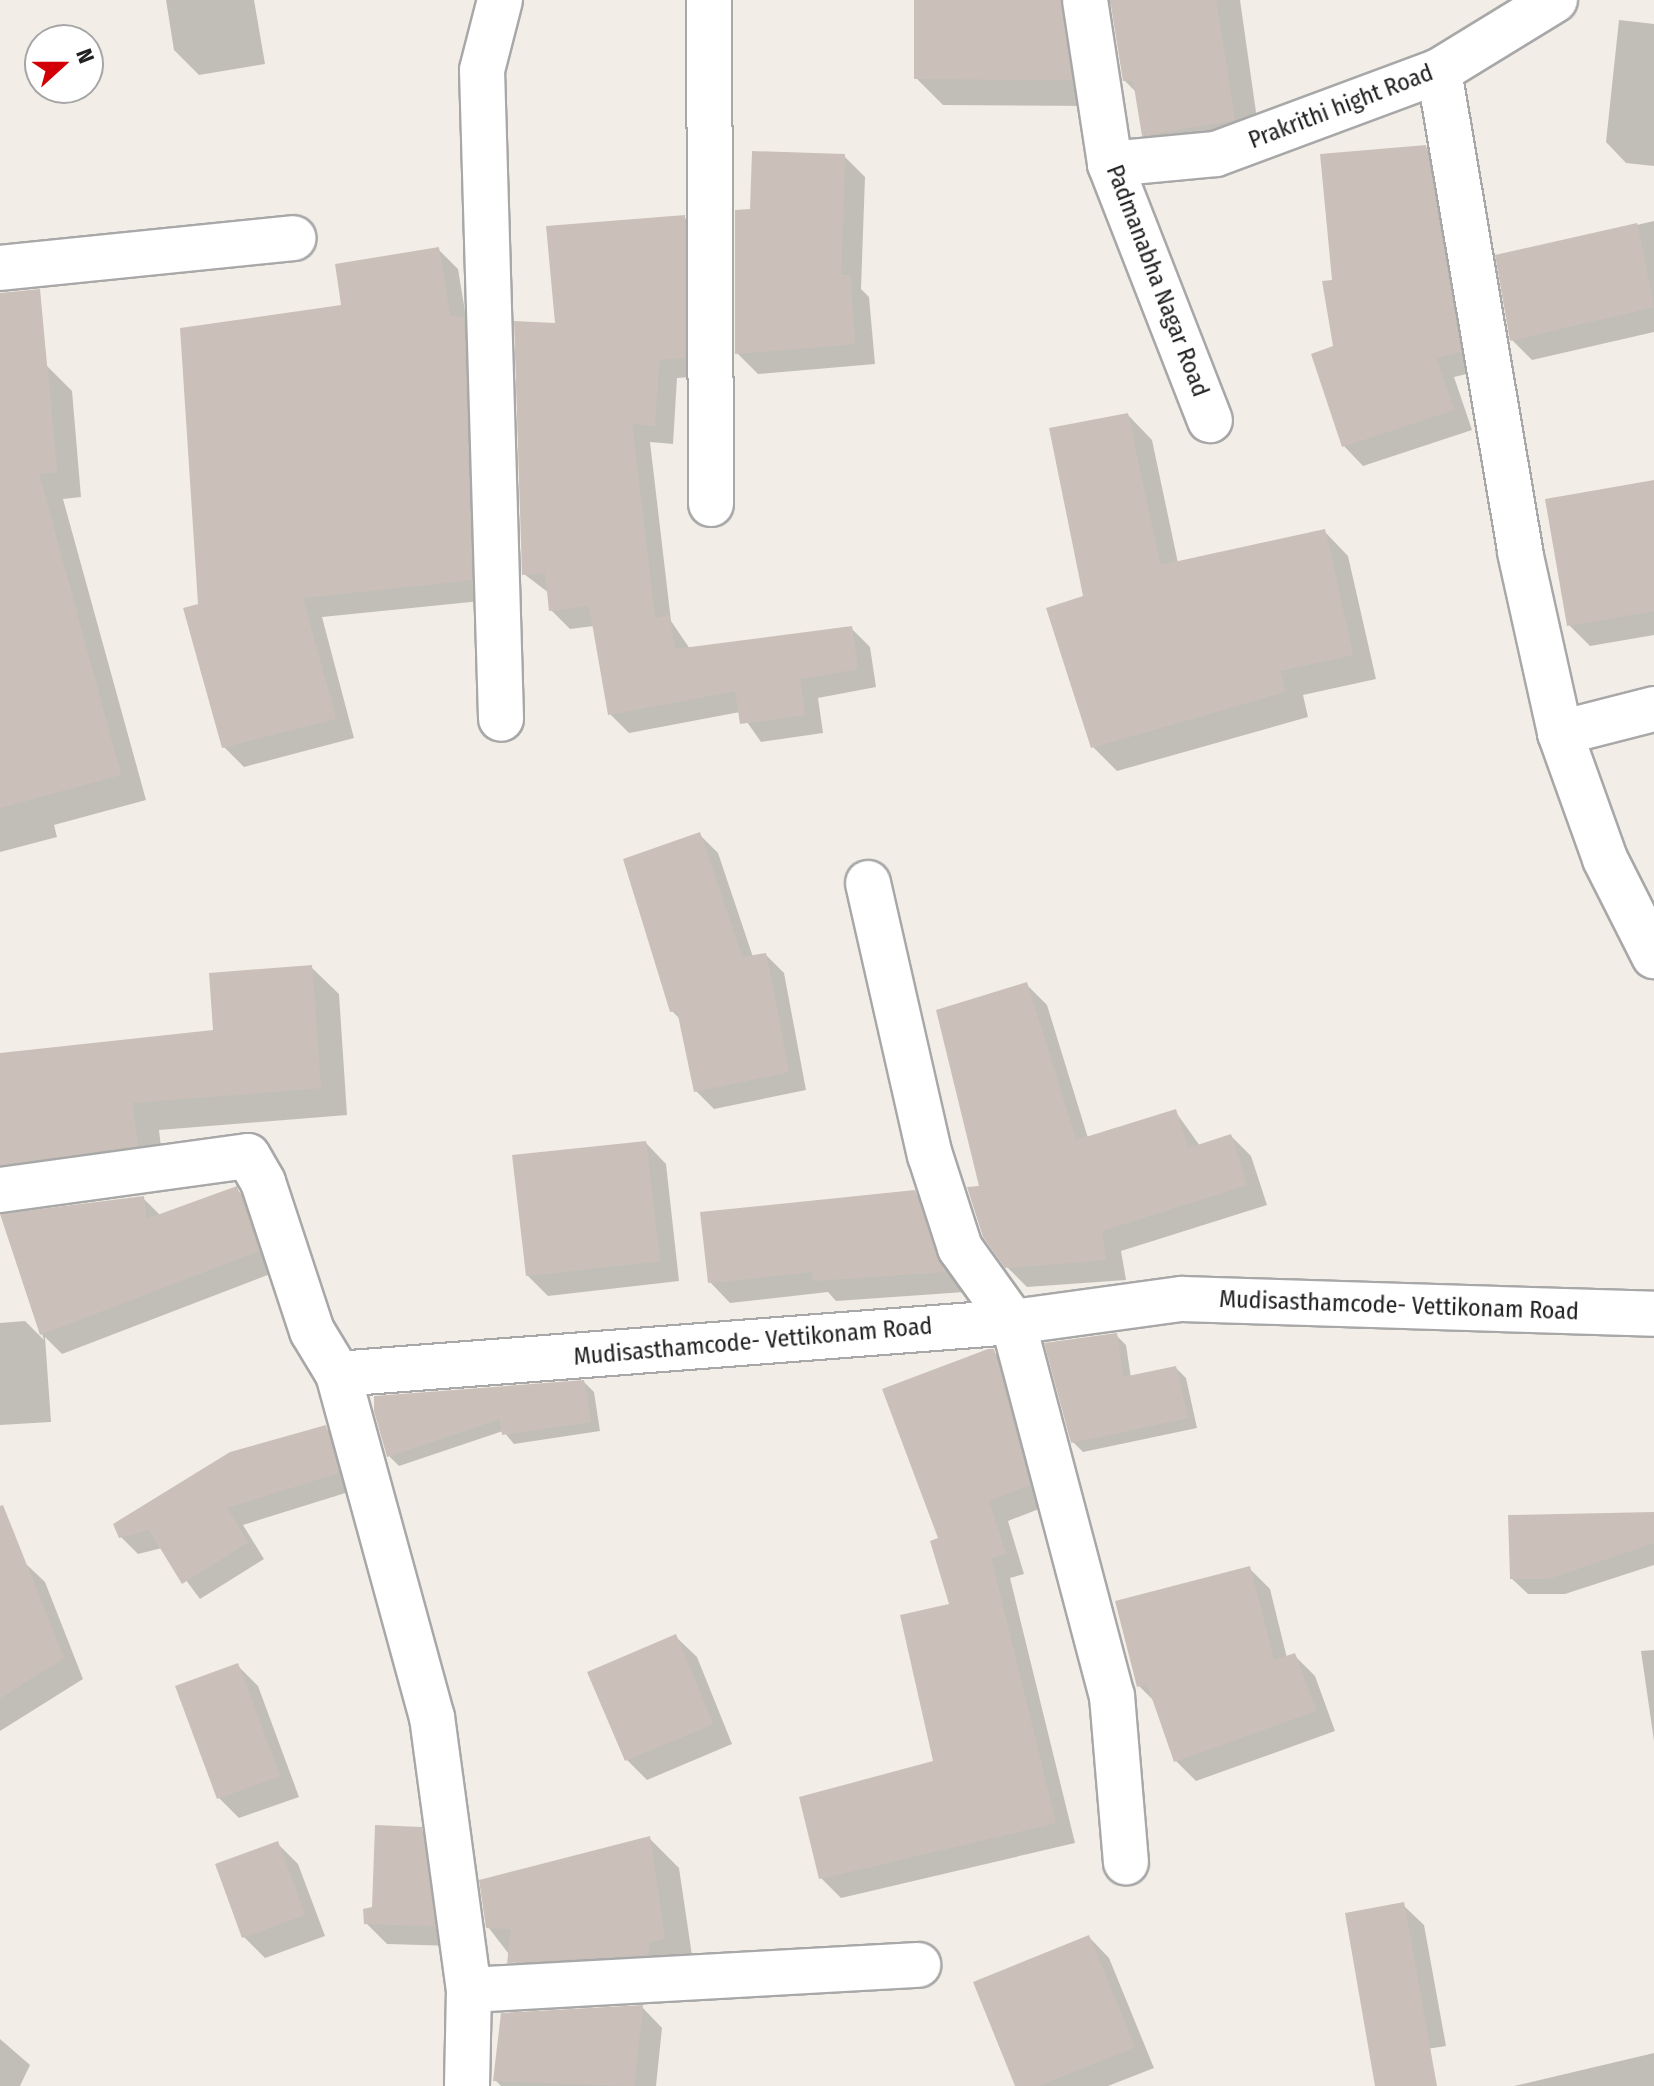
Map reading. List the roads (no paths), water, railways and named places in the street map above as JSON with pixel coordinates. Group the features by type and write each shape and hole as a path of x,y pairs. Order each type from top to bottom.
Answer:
{"street":[{"path":"500,0 482,70 501,719"},
{"path":"709,0 711,504"},
{"name":"Padmanabha Nagar Road","path":"1085,0 1110,164 1210,420"},
{"name":"Prakrithi hight Road","path":"1110,164 1216,154 1439,71 1555,0"},
{"path":"1439,71 1520,552 1560,733 1605,859 1654,956"},
{"path":"0,268 293,238"},
{"path":"1560,733 1654,709"},
{"path":"868,883 930,1155 960,1248 1013,1322 1112,1696 1126,1862"},
{"path":"0,1190 248,1156 263,1182 312,1331 338,1374 432,1717 469,1990 467,2086"},
{"name":"Mudisasthamcode- Vettikonam Road","path":"338,1374 1013,1322 1182,1299 1654,1314"},
{"path":"469,1990 918,1965"}]}
